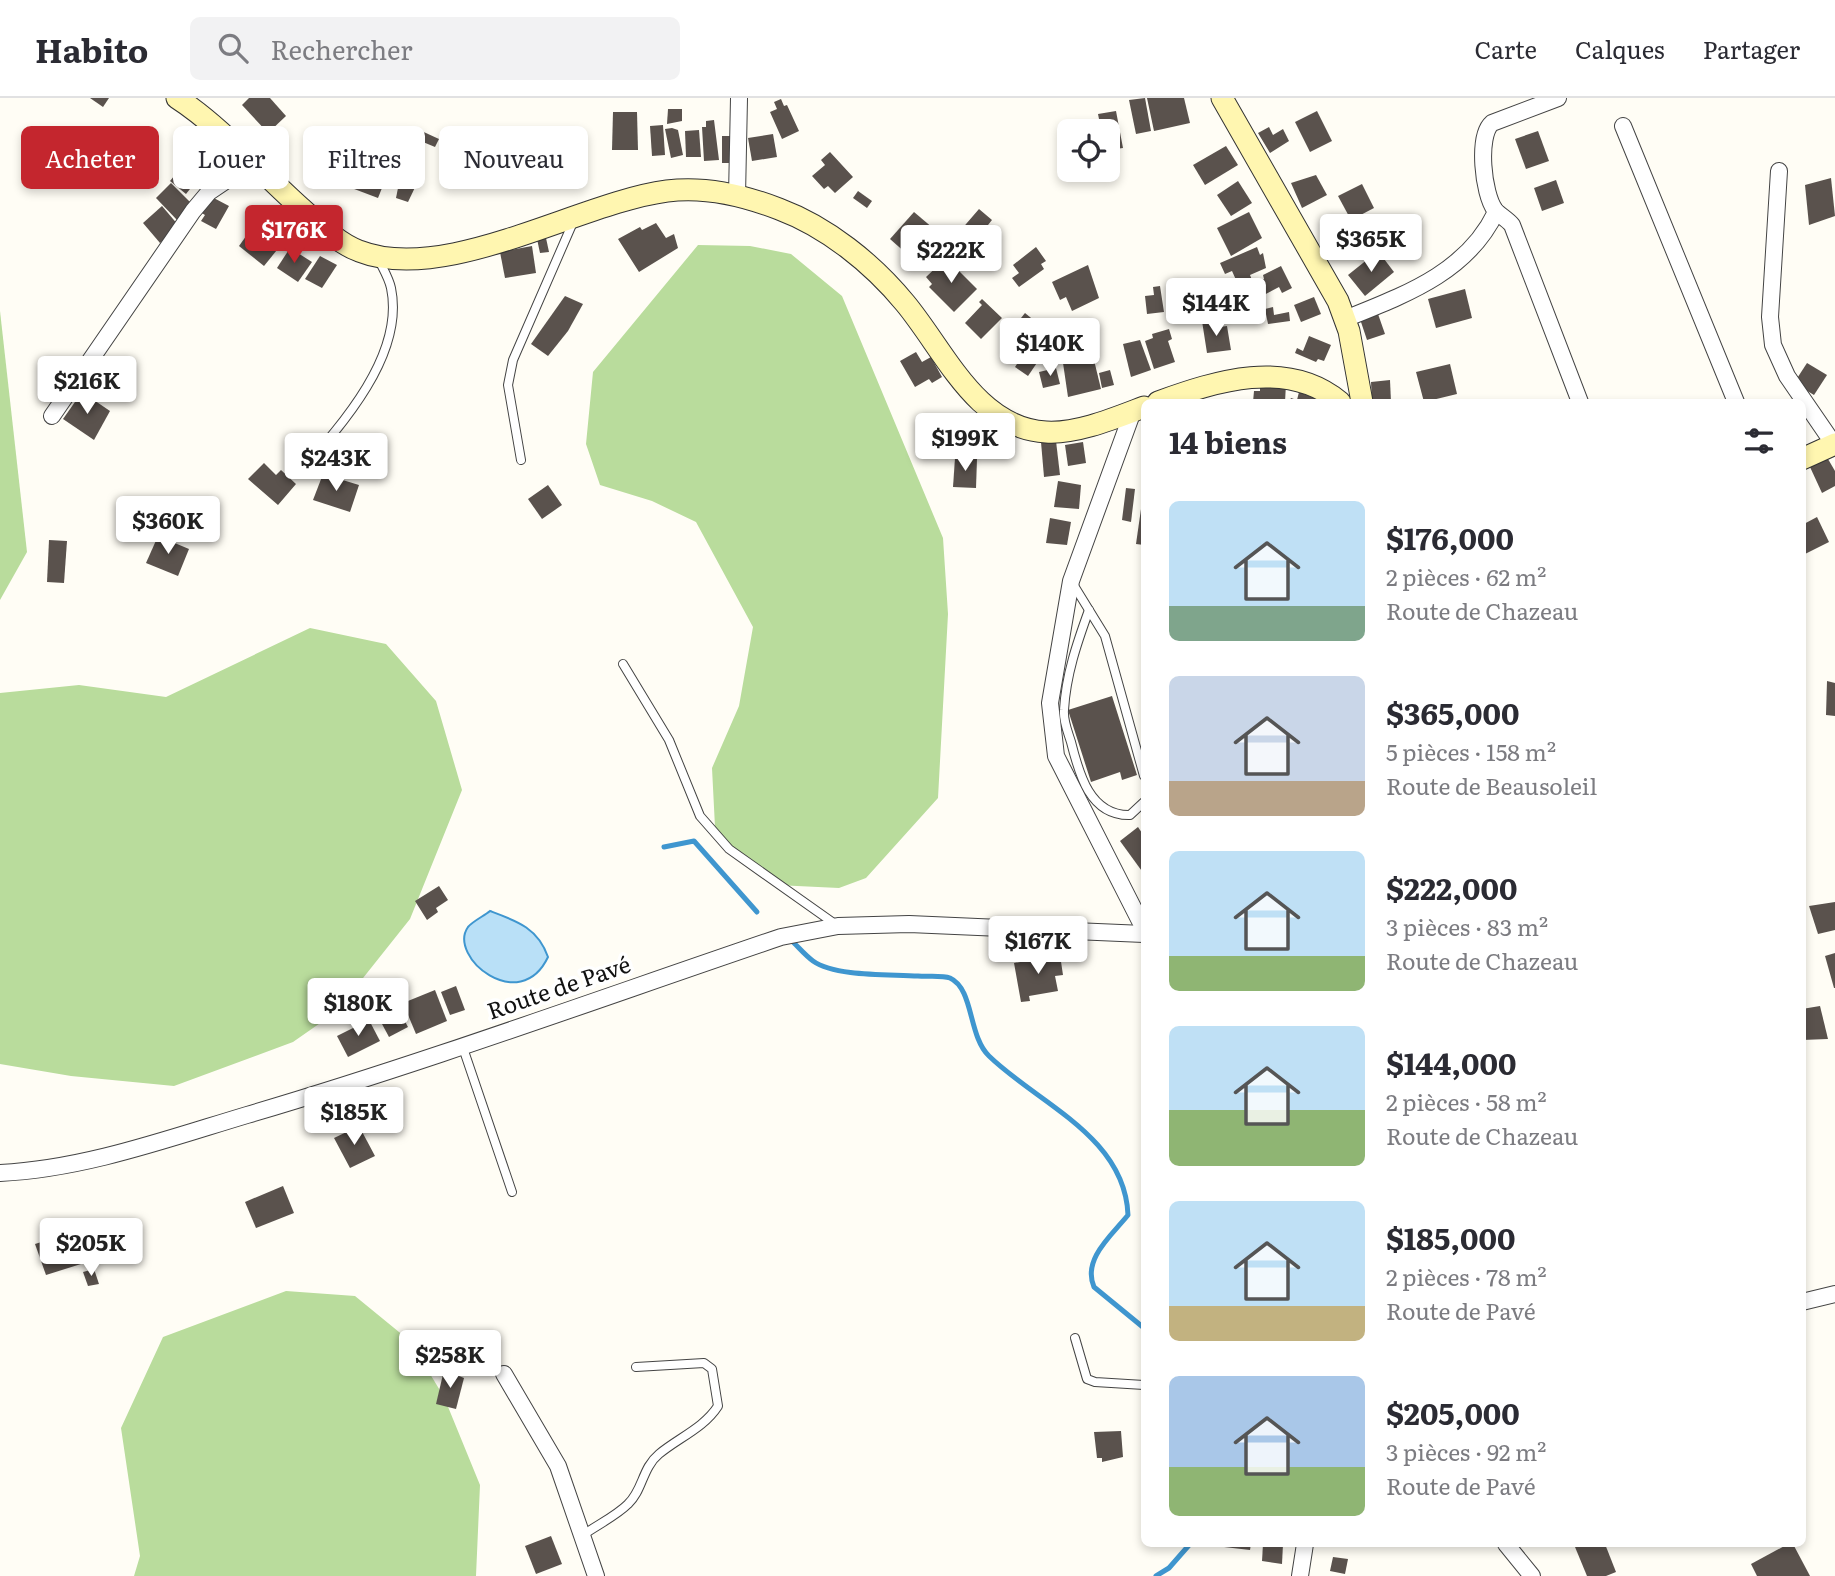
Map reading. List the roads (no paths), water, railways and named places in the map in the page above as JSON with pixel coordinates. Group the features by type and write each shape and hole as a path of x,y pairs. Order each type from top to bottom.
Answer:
{"main road":[{"path":"177,98 209,126"},
{"path":"1222,98 1338,301 1345,319 1361,399"},
{"path":"282,189 341,241 359,251 412,258 468,249 667,191 715,191 737,196 782,210 853,252 903,300 977,400 1001,420 1032,430 1065,431 1139,409"},
{"path":"1166,399 1186,392 1258,377 1306,382 1335,399"},
{"path":"1806,457 1835,444"}],"street":[{"path":"737,196 739,98"},
{"path":"1558,98 1485,129 1482,137 1486,181 1496,212 1511,225 1579,399"},
{"path":"1623,126 1735,399"},
{"path":"1779,171 1770,317 1773,345 1787,376 1803,399"},
{"path":"52,416 192,211 213,189"},
{"path":"1345,319 1449,270 1473,247 1496,212"},
{"path":"1806,403 1835,444"},
{"path":"1139,409 1071,581 1050,703 1056,756 1141,925"},
{"name":"Route de Pavé","path":"0,1173 41,1171 164,1140 315,1095 781,937 838,926 909,924 1141,931"},
{"path":"1806,1301 1835,1294"},
{"path":"504,1374 558,1466 596,1576"},
{"path":"1300,1576 1305,1547"},
{"path":"1511,1547 1532,1576"}],"lane":[{"path":"521,460 508,385 513,360 576,218"},
{"path":"300,472 371,382 385,348 393,310 391,287 377,255"},
{"path":"1071,581 1105,636 1141,765"},
{"path":"1089,610 1074,653 1063,714 1073,752 1084,786 1107,811 1117,815 1130,815 1141,805"},
{"path":"623,664 669,740 700,816 729,849 838,926"},
{"path":"462,1045 512,1192"},
{"path":"1075,1338 1087,1378 1095,1382 1141,1385"},
{"path":"583,1535 628,1504 638,1491 644,1471 657,1455 710,1417 718,1406 712,1369 704,1363 636,1367"}],"water":[{"path":"490,911 518,922 539,939 548,957 536,974 521,981 505,981 490,975 477,965 468,953 464,939 468,927"}],"waterway":[{"path":"664,847 694,841 757,912"},
{"path":"794,943 813,961 835,970 864,974 943,977 958,984 967,1002 977,1037 989,1056 1075,1124 1095,1142 1112,1163 1123,1187 1128,1215 1100,1248 1095,1257 1091,1277 1094,1287 1141,1326"},
{"path":"1156,1576 1169,1568 1187,1547"}]}
